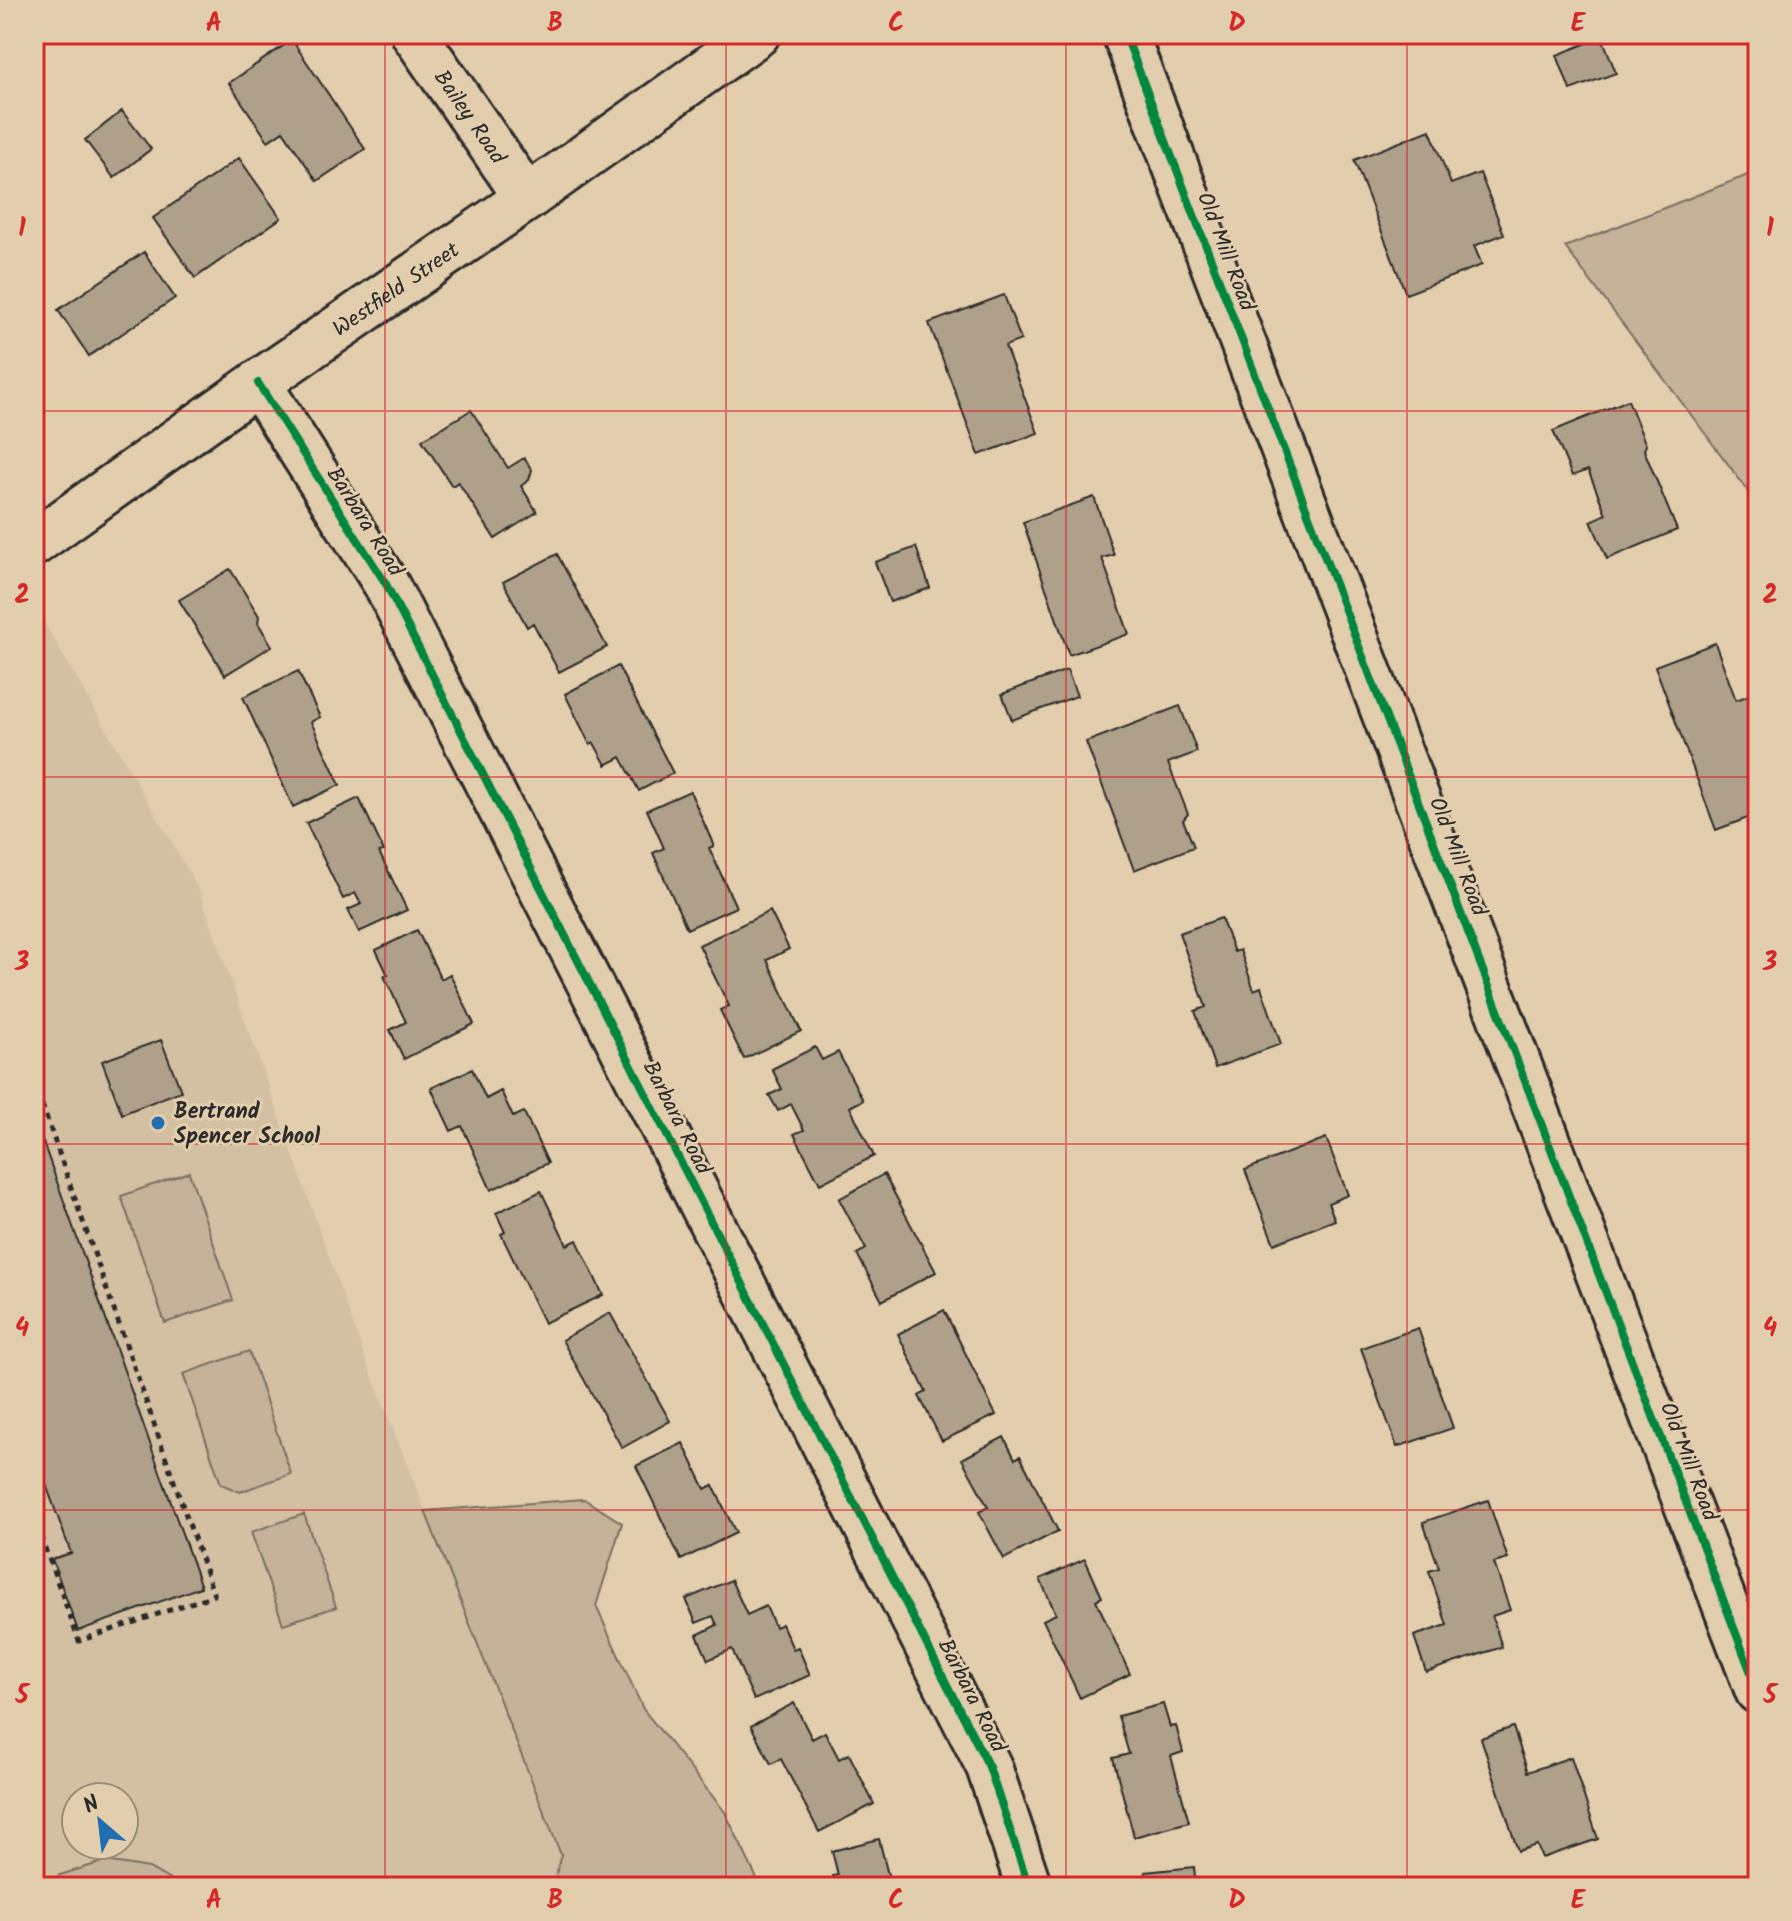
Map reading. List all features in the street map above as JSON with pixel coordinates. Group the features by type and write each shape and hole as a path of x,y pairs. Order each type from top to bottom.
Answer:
{"street":[{"name":"Bailey Road","path":"414,34 527,198"},
{"name":"Westfield Street","path":"34,543 757,34"},
{"name":"Old Mill Road","path":"1125,34 1758,1691"},
{"name":"Barbara Road","path":"258,383 394,599 989,1767 1029,1887"}],"path":[{"path":"34,1082 214,1595 79,1641 34,1518"}],"shaded area":[{"path":"1758,171 1758,504 1565,247"},
{"name":"Bertrand Spencer School","path":"34,605 198,888 365,1358 561,1855 553,1887 34,1887"},
{"path":"189,1172 233,1300 165,1323 121,1196"},
{"path":"249,1351 291,1474 240,1492 221,1484 183,1374"},
{"path":"584,1499 622,1523 596,1606 643,1709 725,1812 761,1887 553,1887 561,1855 425,1511"},
{"path":"304,1514 336,1607 283,1624 251,1532"},
{"path":"106,1861 149,1868 182,1887 39,1887 60,1875"}],"building":[{"path":"1602,37 1616,73 1570,90 1557,55"},
{"path":"292,40 365,149 317,181 283,131 268,141 229,83"},
{"path":"122,111 151,149 114,178 85,140"},
{"path":"1430,130 1451,184 1480,173 1504,234 1474,246 1482,265 1406,294 1354,160"},
{"path":"239,158 281,218 195,278 153,218"},
{"path":"144,252 175,298 89,356 58,310"},
{"path":"1004,295 1021,340 1005,346 1038,433 979,455 929,323"},
{"path":"1628,400 1646,445 1644,450 1677,530 1607,559 1591,521 1606,514 1588,470 1572,476 1553,431"},
{"path":"471,410 508,468 524,458 532,470 529,480 521,486 537,512 495,539 458,482 452,486 422,440"},
{"path":"1094,497 1114,555 1102,558 1129,634 1069,655 1023,522"},
{"path":"916,547 930,588 890,602 875,562"},
{"path":"557,554 607,647 559,672 533,623 527,627 503,582"},
{"path":"230,569 259,616 258,623 272,646 225,675 179,600"},
{"path":"1715,643 1736,700 1755,693 1758,701 1758,814 1716,830 1655,666"},
{"path":"618,666 673,773 639,791 621,757 606,765 594,743 590,745 565,694"},
{"path":"1067,670 1077,696 1012,720 1002,694"},
{"path":"298,671 320,717 311,722 340,785 293,807 243,697"},
{"path":"1180,706 1197,752 1168,763 1188,814 1183,820 1194,847 1134,870 1086,742"},
{"path":"690,791 714,846 709,848 736,907 687,929 653,853 664,848 647,810"},
{"path":"359,798 384,851 379,852 407,910 359,932 348,910 361,904 355,893 343,899 306,823"},
{"path":"770,911 789,949 767,960 801,1031 744,1059 720,1010 729,1006 699,945"},
{"path":"1221,918 1234,952 1240,950 1254,990 1261,987 1281,1044 1215,1068 1195,1011 1206,1007 1179,933"},
{"path":"417,930 441,979 450,974 474,1024 404,1059 390,1030 406,1022 384,976 388,975 376,950"},
{"path":"161,1040 181,1091 122,1114 102,1061"},
{"path":"815,1047 822,1060 838,1052 863,1100 850,1107 874,1156 820,1184 794,1134 804,1130 791,1104 778,1111 769,1095 782,1089 772,1069"},
{"path":"472,1069 486,1099 501,1091 513,1117 524,1112 548,1163 491,1190 462,1126 451,1131 431,1088"},
{"path":"34,1117 201,1587 78,1631 52,1559 71,1553 45,1482 34,1486"},
{"path":"1326,1138 1348,1195 1328,1203 1335,1220 1274,1244 1245,1170"},
{"path":"884,1174 936,1272 882,1301 857,1254 866,1249 839,1199"},
{"path":"541,1191 567,1245 577,1240 603,1295 544,1323 501,1234 505,1232 496,1213"},
{"path":"944,1310 996,1415 942,1441 919,1396 926,1392 898,1334"},
{"path":"610,1313 670,1421 622,1448 562,1340"},
{"path":"1418,1328 1453,1428 1397,1447 1361,1348"},
{"path":"1004,1437 1015,1459 1020,1456 1058,1531 1004,1559 979,1512 988,1507 962,1459"},
{"path":"683,1443 705,1489 713,1485 736,1533 681,1560 636,1466"},
{"path":"1488,1500 1508,1559 1494,1563 1510,1610 1492,1616 1502,1647 1426,1672 1414,1636 1447,1625 1429,1571 1439,1568 1423,1522"},
{"path":"1085,1559 1102,1597 1096,1600 1130,1674 1080,1698 1043,1620 1056,1614 1040,1579"},
{"path":"731,1580 747,1615 766,1606 775,1627 782,1624 793,1649 798,1647 810,1675 754,1700 732,1649 708,1660 697,1635 717,1625 713,1616 696,1623 686,1599"},
{"path":"794,1703 812,1739 825,1732 839,1759 849,1754 874,1804 819,1832 781,1759 771,1764 751,1726"},
{"path":"1163,1704 1170,1727 1176,1726 1183,1752 1171,1756 1189,1822 1134,1837 1113,1758 1129,1754 1118,1716"},
{"path":"1513,1727 1528,1772 1571,1757 1598,1839 1542,1858 1537,1845 1518,1851 1481,1738"},
{"path":"879,1839 891,1887 836,1887 833,1876 838,1875 832,1851"},
{"path":"1194,1867 1196,1887 1147,1887 1145,1872"}],"cycle path":[{"path":"1125,34 1758,1691"},
{"path":"258,383 386,584 989,1767 1029,1887"}],"place":[{"name":"Bertrand Spencer School","path":"158,1123"}]}
